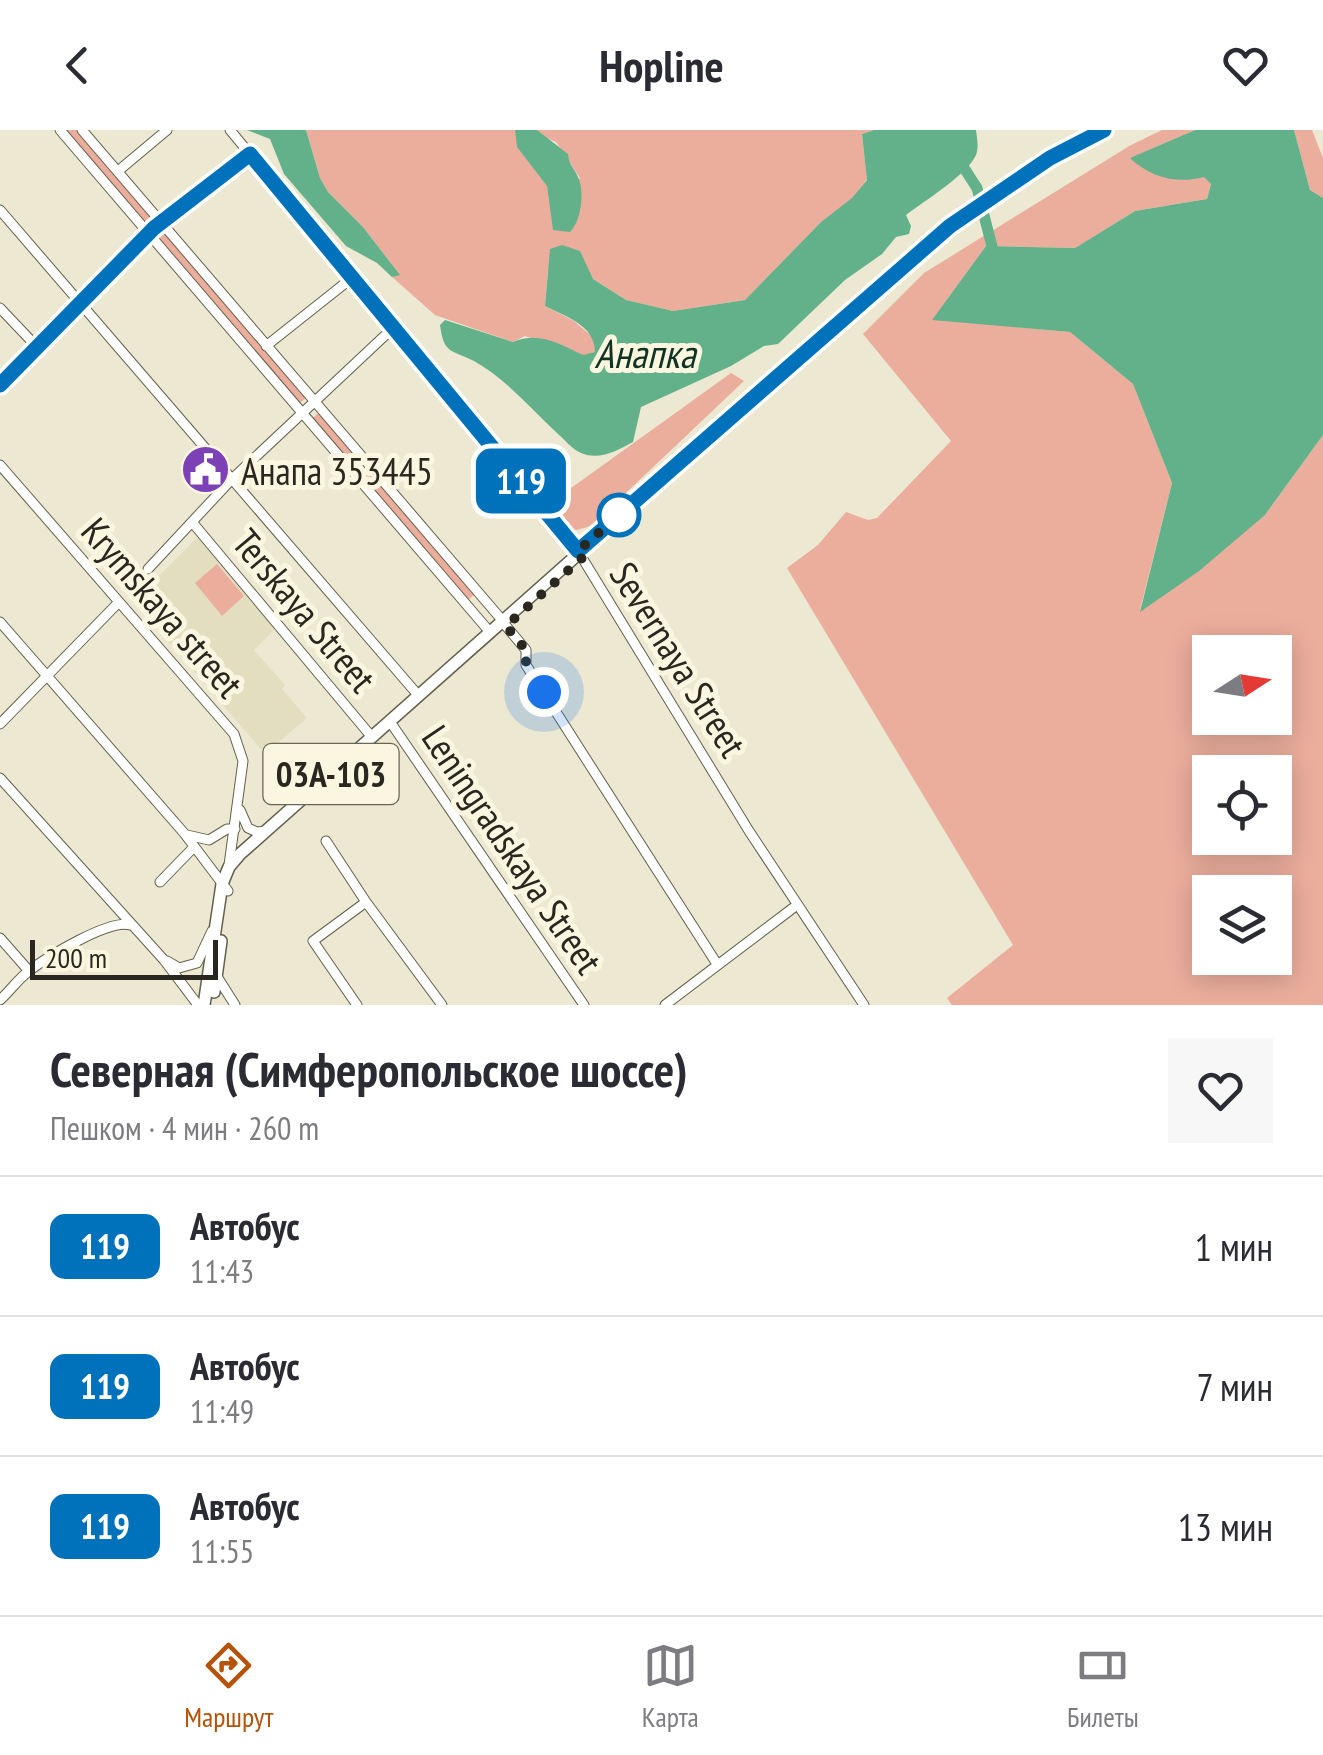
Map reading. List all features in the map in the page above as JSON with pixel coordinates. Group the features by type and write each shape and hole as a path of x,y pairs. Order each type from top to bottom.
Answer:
{"main road":[{"name":"03А-103","path":"201,1005 226,887 248,857 580,554 971,213 1050,158 1104,130"},
{"name":"03А-103","path":"1002,192 1114,130"},
{"name":"03А-103","path":"212,1005 229,867 371,736 489,631 503,623"}],"street":[{"path":"60,130 489,631"},
{"path":"82,130 526,650 526,665 716,964"},
{"path":"118,172 167,130"},
{"name":"Severnaya Street","path":"230,130 580,554 796,906 863,1005"},
{"path":"0,385 148,233 250,154"},
{"path":"0,210 418,695"},
{"path":"266,346 352,278"},
{"path":"0,308 38,348"},
{"path":"148,569 232,478 394,327"},
{"name":"Krymskaya street","path":"0,465 234,734 244,760 229,867"},
{"name":"Terskaya Street","path":"192,522 371,736"},
{"path":"0,724 118,603"},
{"path":"0,622 184,833 226,887"},
{"name":"Leningradskaya Street","path":"393,726 584,1005"},
{"path":"0,778 201,1005"},
{"path":"238,803 248,828 257,832 273,828"},
{"path":"184,833 194,839 209,840 234,829"},
{"path":"326,841 442,1005"},
{"path":"160,882 193,848"},
{"path":"357,1005 314,941 366,902"},
{"path":"665,1005 796,906"},
{"path":"0,1000 28,971 101,929 122,922 133,926"},
{"path":"164,960 179,968 197,963 216,924"},
{"path":"0,938 28,971"},
{"path":"216,975 234,1005"}],"shaded area":[{"path":"65,130 78,130 155,220 148,226"},
{"path":"306,130 515,130 518,147 547,186 552,219 580,178 556,142 539,135 537,130 874,130 862,134 867,179 853,198 821,222 745,300 673,311 626,300 593,279 585,267 548,270 545,306 574,321 595,339 595,352 583,356 525,336 513,342 435,315 392,277 399,274 363,227 328,192"},
{"path":"1162,130 1195,130 1131,158 1204,176 1211,184 1207,199 1135,211 1075,248 986,246 933,319 1070,332 1133,384 1172,483 1140,610 1265,515 1323,435 1323,1005 952,1005 947,998 1013,945 787,568 818,545 846,512 868,520 877,518 951,441 863,334 924,273 1131,145"},
{"path":"1294,130 1312,130 1323,158 1323,198 1310,190"},
{"path":"164,230 307,397 300,403 157,235"},
{"path":"731,373 744,381 591,526 573,531 548,496 560,496"},
{"path":"320,412 476,593 467,601 311,419"},
{"path":"200,535 278,626 254,650 307,718 265,754 134,601"},
{"path":"217,564 244,596 222,616 195,583"}],"water":[{"path":"247,130 306,130 328,192 363,227 400,275 392,277 377,263 346,246 284,174 270,139"},
{"name":"Анапка","path":"515,130 537,130 568,154 581,190 579,214 570,232 553,230 547,186 517,147"},
{"name":"Анапка","path":"874,130 976,130 977,152 955,179 906,215 911,226 909,234 896,237 882,254 845,280 778,344 764,346 731,366 641,407 633,442 621,448 595,456 578,451 496,376 450,349 444,341 440,325 445,320 513,342 540,338 583,355 595,352 585,328 545,306 550,249 562,245 580,251 593,279 626,300 673,311 745,300 867,180 862,134"},
{"path":"1195,130 1294,130 1310,190 1323,198 1323,435 1265,515 1199,571 1140,612 1172,483 1133,384 1070,332 932,320 986,246 1075,248 1135,211 1207,199 1211,184 1204,177 1165,178 1130,158"}],"waterway":[{"path":"948,130 977,188 995,258"}],"bus line":[{"name":"119","path":"0,385 154,228 250,154 578,551 950,226 1050,158 1104,130"}],"place":[{"name":"Анапа 353445","path":"206,470"}],"route":[{"path":"544,692 526,665 526,650 506,626 582,558 578,551 619,515"}]}
